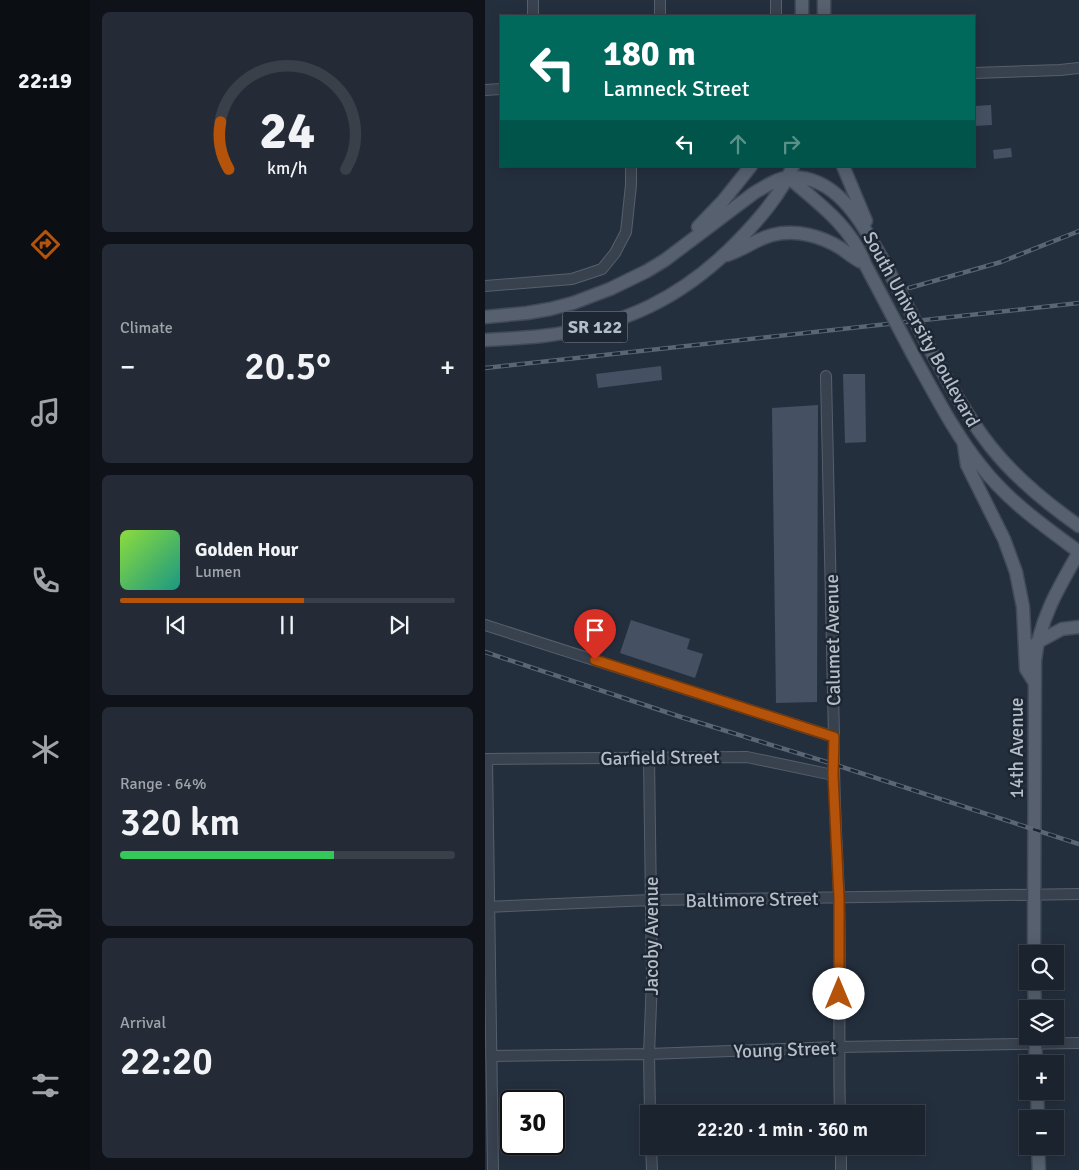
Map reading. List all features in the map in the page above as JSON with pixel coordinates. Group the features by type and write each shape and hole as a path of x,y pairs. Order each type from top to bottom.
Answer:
{"main road":[{"path":"802,0 802,15"},
{"path":"824,0 824,15"},
{"name":"SR 122","path":"485,317 527,313 573,303 610,289 647,271 665,260 682,246 723,201 750,167"},
{"path":"843,167 866,222 866,231"},
{"path":"682,246 754,193 769,185 789,170"},
{"name":"SR 122","path":"485,340 542,336 581,330 625,318 666,298 724,255 767,208 789,170"},
{"name":"South University Boulevard","path":"789,170 831,189 846,202 883,260 959,401 991,447 1032,489 1057,511 1079,526"},
{"name":"South University Boulevard","path":"789,170 851,235 913,355 963,443 982,468 1019,507 1079,552"},
{"path":"724,255 738,252 756,241 772,235 786,233 803,234 830,242 854,259 865,264"},
{"path":"963,443 967,465 1004,538 1015,572 1023,607 1026,668 1035,683"},
{"name":"14th Avenue","path":"1035,945 1036,644 1051,602 1079,552"},
{"path":"1036,644 1062,629 1079,627"},
{"path":"1038,1155 1039,1170"}],"street":[{"path":"533,0 533,15"},
{"path":"660,0 660,15"},
{"path":"776,0 776,15"},
{"path":"975,73 1079,68"},
{"path":"485,90 500,89"},
{"path":"485,286 573,278 602,269 615,253 626,232 631,167"},
{"name":"Calumet Avenue","path":"826,376 834,737 833,775 839,898 838,1047 840,1105"},
{"path":"485,625 834,737"},
{"name":"Garfield Street","path":"486,759 747,757 833,775"},
{"name":"Jacoby Avenue","path":"649,758 652,979 649,1054 650,1105"},
{"path":"486,759 491,1056 488,1094 493,1170"},
{"name":"Baltimore Street","path":"487,907 651,900 1079,894"},
{"name":"Young Street","path":"491,1056 649,1054 1019,1041"},
{"name":"Young Street","path":"1064,1042 1079,1043"},
{"path":"651,1155 652,1170"},
{"path":"841,1155 841,1170"}],"building":[{"path":"991,105 992,125 975,126 975,106"},
{"path":"1011,148 1012,157 994,159 993,150"},
{"path":"661,366 662,380 598,388 596,374"},
{"path":"843,374 865,374 866,442 845,443"},
{"path":"818,405 817,702 776,703 772,408"},
{"path":"631,620 690,639 687,649 703,654 695,678 620,653"}],"railway":[{"path":"909,288 1001,262 1079,231"},
{"path":"485,368 1079,303"},
{"path":"485,652 681,717 1079,844"}],"route":[{"path":"595,660 834,737 833,775 839,898 839,994"}]}
